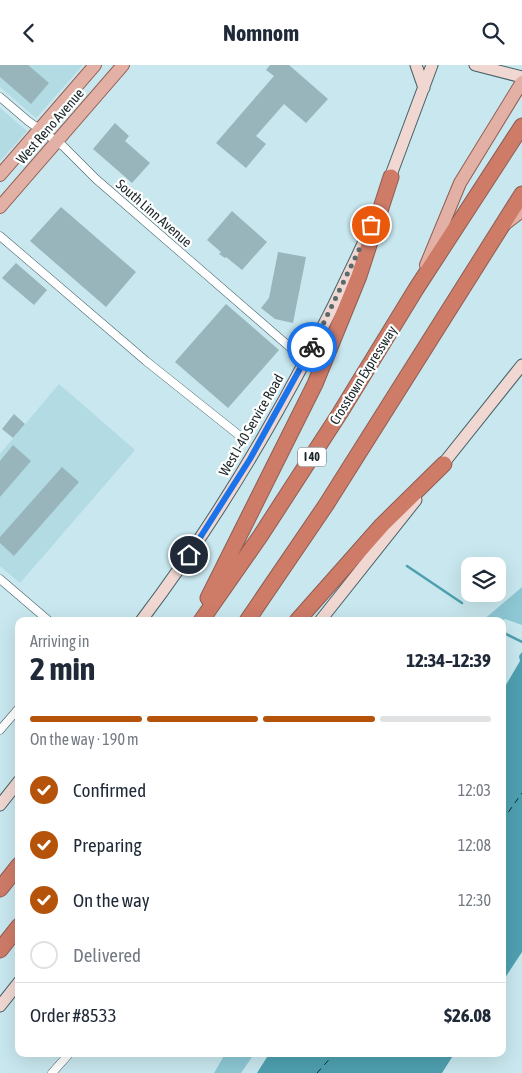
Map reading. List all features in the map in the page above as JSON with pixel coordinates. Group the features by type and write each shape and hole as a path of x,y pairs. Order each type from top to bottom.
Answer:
{"highway":[{"name":"Crosstown Expressway","path":"204,617 261,535 330,429 416,289 522,126"},
{"path":"198,617 315,383 359,277 391,177"},
{"path":"250,617 342,480 522,194"},
{"path":"301,617 382,525 444,463"},
{"path":"0,889 15,870"},
{"path":"0,950 15,931"}],"main road":[{"name":"West Reno Avenue","path":"0,175 95,65"},
{"path":"416,65 424,88"},
{"name":"West I-40 Service Road","path":"144,617 218,511 272,422 302,367 349,274 391,177 432,65"},
{"path":"475,65 522,77"},
{"name":"West Reno Avenue","path":"0,207 57,141 115,68"},
{"path":"416,289 460,183 522,82"},
{"path":"499,229 522,211"},
{"path":"323,617 522,365"},
{"path":"0,805 15,786"},
{"path":"0,1006 15,986"}],"street":[{"name":"South Linn Avenue","path":"0,97 76,157 96,179 292,349"},
{"path":"0,235 146,361 240,436"},
{"path":"0,579 44,617"},
{"path":"0,730 15,713"},
{"path":"52,1073 66,1057"}],"shaded area":[{"path":"0,65 83,65 36,118 0,87"},
{"path":"0,108 27,131 0,161"},
{"path":"59,384 135,450 20,583 0,566 0,454"},
{"path":"522,587 522,625 506,619 506,617 487,617"},
{"path":"522,652 522,952 506,976 506,685 520,661 519,656"},
{"path":"223,1057 252,1057 241,1073 214,1073"},
{"path":"267,1057 452,1057 442,1073 257,1073"}],"building":[{"path":"0,65 28,65 49,83 31,104 0,77"},
{"path":"270,65 289,65 328,99 306,123 284,104 256,136 266,144 246,168 216,143 274,76 266,70"},
{"path":"115,123 129,136 125,141 150,163 132,183 93,149"},
{"path":"61,207 136,272 106,307 30,241"},
{"path":"232,211 267,242 242,270 226,257 219,254 221,252 207,240"},
{"path":"278,252 306,257 293,323 275,319 261,308 269,298"},
{"path":"16,263 47,290 34,305 2,278"},
{"path":"226,304 279,350 228,408 175,362"},
{"path":"14,414 25,424 13,438 2,429"},
{"path":"13,445 31,461 0,497 0,461"},
{"path":"62,467 79,482 14,556 0,543 0,537"}],"waterway":[{"path":"407,566 462,603"},
{"path":"506,634 522,642"}],"ferry route":[{"path":"506,815 522,793"},
{"path":"317,1073 331,1057"}],"way so far":[{"path":"312,347 349,274 371,225"}],"route":[{"path":"189,555 250,459 312,347"}]}
